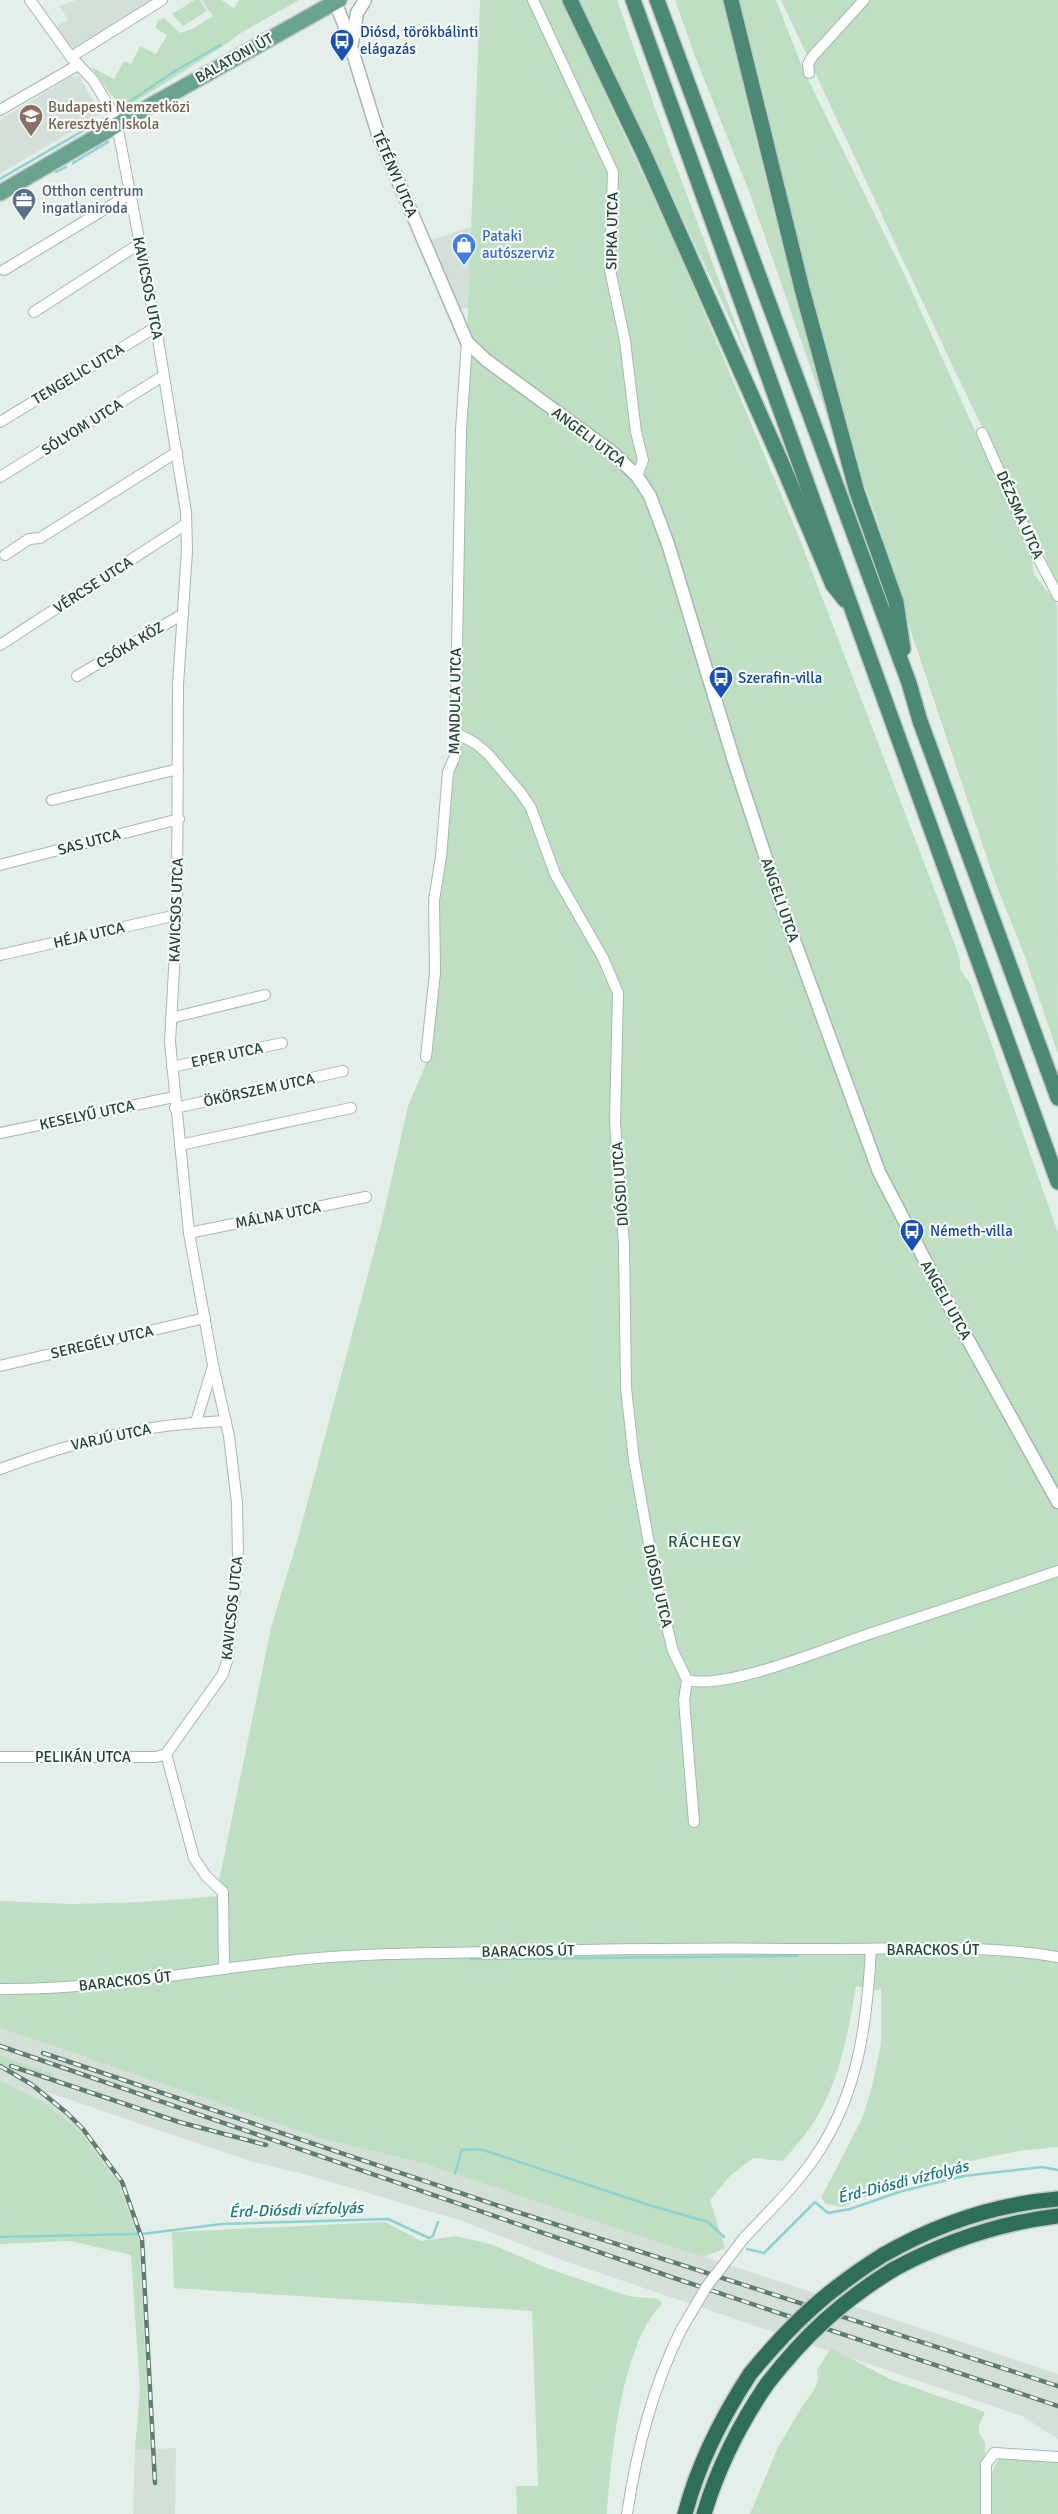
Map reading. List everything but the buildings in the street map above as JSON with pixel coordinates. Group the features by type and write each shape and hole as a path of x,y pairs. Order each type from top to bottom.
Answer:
{"highway":[{"path":"570,0 644,154 782,464 833,585 853,609"},
{"path":"633,0 1058,1182"},
{"path":"657,0 909,683 920,721 1058,1098"},
{"path":"731,0 802,289 857,492 896,602 909,683"},
{"path":"685,2514 705,2455 736,2395 750,2374 774,2345 811,2306 855,2273 883,2256 946,2224 1010,2207 1058,2198"},
{"path":"704,2514 722,2462 733,2439 767,2384 806,2336 825,2319 864,2288 894,2269 965,2236 1002,2226 1058,2216"},
{"path":"965,2236 1058,2226"}],"main road":[{"name":"BALATONI ÚT","path":"0,193 337,1"}],"street":[{"name":"KAVICSOS UTCA","path":"30,0 74,61 93,80 110,108 117,125 156,327 177,452 186,524 178,685 179,819 177,915 171,1018 172,1067 189,1233 213,1365 226,1421 237,1503 238,1556 228,1658 223,1674 166,1754"},
{"path":"0,110 162,0"},
{"path":"351,48 357,13 365,0"},
{"name":"SIPKA UTCA","path":"533,0 612,172 610,270 625,341 636,432 643,460 637,476"},
{"path":"809,73 808,64 812,57 864,0"},
{"name":"TÉTÉNYI UTCA","path":"337,1 378,134 467,342"},
{"path":"4,270 130,194"},
{"path":"34,312 139,244"},
{"name":"TENGELIC UTCA","path":"0,422 156,327"},
{"name":"ANGELI UTCA","path":"467,342 486,360 613,453 637,476 658,512 779,898 879,1172 941,1291 1058,1502"},
{"name":"MANDULA UTCA","path":"426,1057 435,973 433,920 435,889 442,856 448,772 455,756 461,430 467,342"},
{"name":"SÓLYOM UTCA","path":"0,477 164,376"},
{"name":"DÉZSMA UTCA","path":"982,433 1038,558 1058,596"},
{"path":"5,556 29,539 40,538 177,452"},
{"name":"VÉRCSE UTCA","path":"0,646 186,524"},
{"name":"CSÓKA KÖZ","path":"77,676 183,614"},
{"name":"DIÓSDI UTCA","path":"456,733 474,743 488,754 521,793 531,808 555,874 602,958 618,993 615,1122 623,1235 626,1388 634,1460 656,1583 673,1651 687,1680"},
{"path":"52,800 178,769"},
{"name":"SAS UTCA","path":"0,865 179,819"},
{"name":"HÉJA UTCA","path":"0,956 177,915"},
{"path":"171,1018 265,996"},
{"name":"EPER UTCA","path":"172,1067 282,1043"},
{"name":"ÖKÖRSZEM UTCA","path":"175,1108 343,1071"},
{"name":"KESELYŰ UTCA","path":"0,1133 174,1096"},
{"path":"180,1145 351,1108"},
{"name":"MÁLNA UTCA","path":"189,1233 366,1197"},
{"name":"SEREGÉLY UTCA","path":"0,1366 205,1318"},
{"name":"KAVICSOS UTCA","path":"196,1422 213,1365"},
{"path":"204,1396 220,1395"},
{"name":"VARJÚ UTCA","path":"0,1469 101,1436 196,1422 226,1421"},
{"path":"694,1822 684,1700 687,1680 719,1682 776,1665 1058,1571"},
{"path":"166,1754 194,1858 206,1876 221,1888 223,1892 224,1968"},
{"name":"PELIKÁN UTCA","path":"0,1757 156,1757 166,1754"},
{"name":"BARACKOS ÚT","path":"0,1989 38,1989 111,1984 224,1968 308,1959 426,1953 676,1947 987,1950 1058,1957"},
{"path":"627,2514 642,2433 667,2359 681,2330 707,2286 744,2238 809,2165 824,2142 845,2101 859,2057 863,2034 871,1950"},
{"path":"986,2514 986,2464 994,2453 1058,2457"}],"shaded area":[{"path":"76,0 152,0 72,49 56,27 68,19 59,6"},
{"name":"Budapesti Nemzetközi Keresztyén Iskola","path":"79,76 100,112 99,115 0,174 0,120 70,77"},
{"path":"473,226 469,307 459,310 431,240"},
{"path":"0,2028 319,2138 422,2163 1058,2374 1058,2439 1022,2416 570,2263 462,2221 308,2175 250,2161 47,2092 84,2127 124,2180 144,2238 155,2449 176,2448 175,2514 133,2514 135,2449 150,2449 139,2240 119,2184 80,2133 42,2101 0,2080 0,2065 49,2082 52,2073 0,2055"}],"green space":[{"path":"195,0 200,0 207,11 183,26 172,14"},
{"path":"201,0 221,0 234,8 239,0 299,0 239,34 228,43 129,106 118,104 91,67 114,79 124,61 131,64 140,46 156,54 167,35 155,28 159,20 164,18 180,33 192,29 213,16"},
{"path":"480,0 561,0 676,246 797,532 935,891 959,956 961,971 970,983 1058,1233 1058,2147 1018,2151 947,2166 914,2175 843,2207 826,2204 821,2198 862,2119 872,2087 881,2044 881,1989 874,1991 856,1986 841,2060 820,2112 810,2128 783,2161 753,2158 730,2176 710,2200 725,2248 704,2257 422,2163 319,2138 0,2028 0,1901 72,1904 142,1902 220,1896 219,1881 271,1628 298,1538 381,1225 408,1106 428,1059 433,920 450,768"},
{"path":"578,0 617,0 667,142 750,362 599,39"},
{"path":"675,0 722,0 778,230 829,421 750,194 696,59"},
{"path":"740,0 776,0 803,69 906,278 1032,557 1034,574 1057,604 1058,1054 1024,954 995,882 906,617 878,522 862,477 811,290"},
{"path":"781,0 1058,0 1058,584 955,371"},
{"path":"0,2055 52,2073 49,2082 0,2065"},
{"path":"0,2080 42,2101 80,2132 119,2184 139,2240 150,2449 135,2449 140,2390 131,2255 70,2241 0,2244"},
{"path":"385,2222 421,2241 455,2236 491,2244 547,2268 628,2296 659,2299 662,2304 648,2322 628,2373 615,2433 607,2514 517,2514 516,2486 538,2486 532,2311 174,2288 172,2232"},
{"path":"831,2348 892,2380 985,2412 979,2431 985,2441 984,2514 750,2514 778,2447 803,2405 815,2389 818,2379 817,2370"},
{"path":"1000,2458 1058,2461 1058,2514 992,2514 991,2477"}],"waterway":[{"path":"126,104 175,71 220,45"},
{"path":"0,179 103,119"},
{"path":"73,163 108,142"},
{"path":"56,172 66,167"},
{"path":"471,1959 797,1956"},
{"name":"Érd-Diósdi vízfolyás","path":"455,2173 462,2150 480,2149 649,2205 708,2222 724,2237"},
{"name":"Érd-Diósdi vízfolyás","path":"747,2249 764,2253 815,2202 828,2213 850,2209 902,2191 964,2176 1042,2167 1058,2170"},
{"name":"Érd-Diósdi vízfolyás","path":"142,2234 222,2224 388,2219 429,2238 433,2236 438,2222"},
{"name":"Érd-Diósdi vízfolyás","path":"0,2237 137,2234"}],"railway":[{"path":"0,2046 683,2281 1058,2406"},
{"path":"43,2053 514,2211 1058,2386"},
{"path":"0,2066 31,2084 67,2113 83,2129 122,2182 142,2239 155,2483"},
{"path":"11,2066 179,2122 266,2145"}],"place":[{"name":"Diósd, törökbálinti elágazás","path":"342,62"},
{"name":"Budapesti Nemzetközi Keresztyén Iskola","path":"31,137"},
{"name":"Otthon centrum ingatlaniroda","path":"24,221"},
{"name":"Pataki autószerviz","path":"464,266"},
{"name":"Szerafin-villa","path":"721,699"},
{"name":"Németh-villa","path":"912,1252"}],"district":[{"name":"RÁCHEGY","path":"705,1542"}]}
